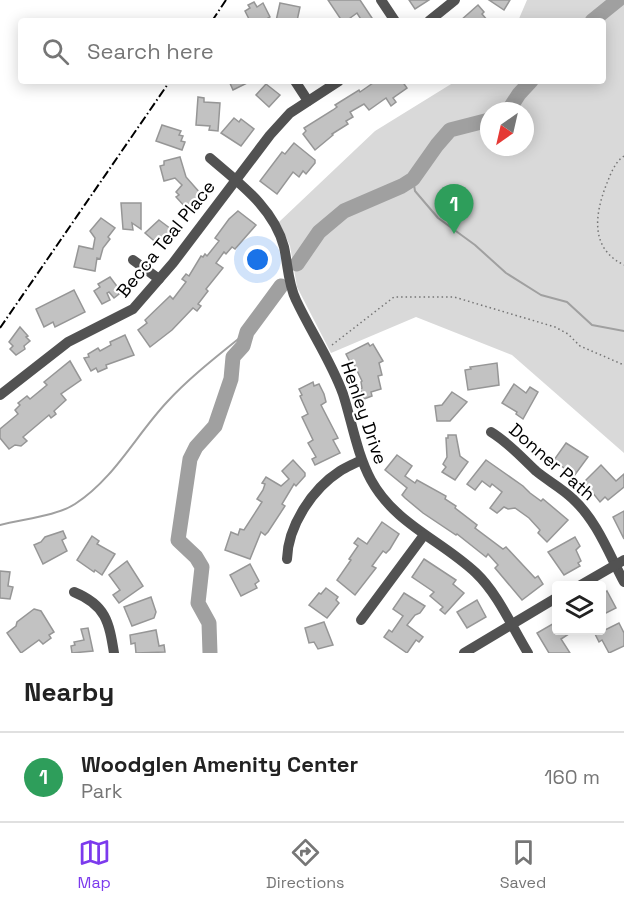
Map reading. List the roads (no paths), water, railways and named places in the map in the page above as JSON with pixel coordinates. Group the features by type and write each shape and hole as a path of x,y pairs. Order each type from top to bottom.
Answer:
{"street":[{"path":"381,0 393,18"},
{"path":"433,18 455,0"},
{"path":"297,84 308,101"},
{"name":"Becca Teal Place","path":"0,395 68,342 133,309 159,279 270,135 290,113 334,84"},
{"name":"Henley Drive","path":"210,158 264,207 276,226 284,246 294,297 338,382 362,460 374,485 391,508 476,573 486,585 528,653"},
{"path":"133,260 159,279"},
{"name":"Donner Path","path":"490,432 508,442 538,472 573,498 587,514 619,563 624,582"},
{"path":"287,559 288,543 311,499 339,471 362,460"},
{"path":"362,620 424,535"},
{"path":"586,581 619,563"},
{"path":"74,592 89,598 103,613 109,623 114,653"},
{"path":"464,653 552,600"}],"waterway":[{"path":"596,18 618,0"},
{"path":"514,102 528,84"},
{"path":"297,264 319,232 344,211 413,179 450,130 480,122"},
{"path":"413,179 415,191 438,218 475,245 506,273 541,295 567,302 592,325 624,331"},
{"path":"210,653 209,623 198,603 202,567 196,557 178,540 190,459 196,447 215,426 231,379 233,357 243,346 247,332 281,286"},
{"path":"0,525 59,512 89,494 113,469 176,392 247,332"}],"railway":[{"path":"214,18 226,0"},
{"path":"0,328 168,84"}],"place":[{"name":"Woodglen Amenity Center","path":"454,234"}]}
